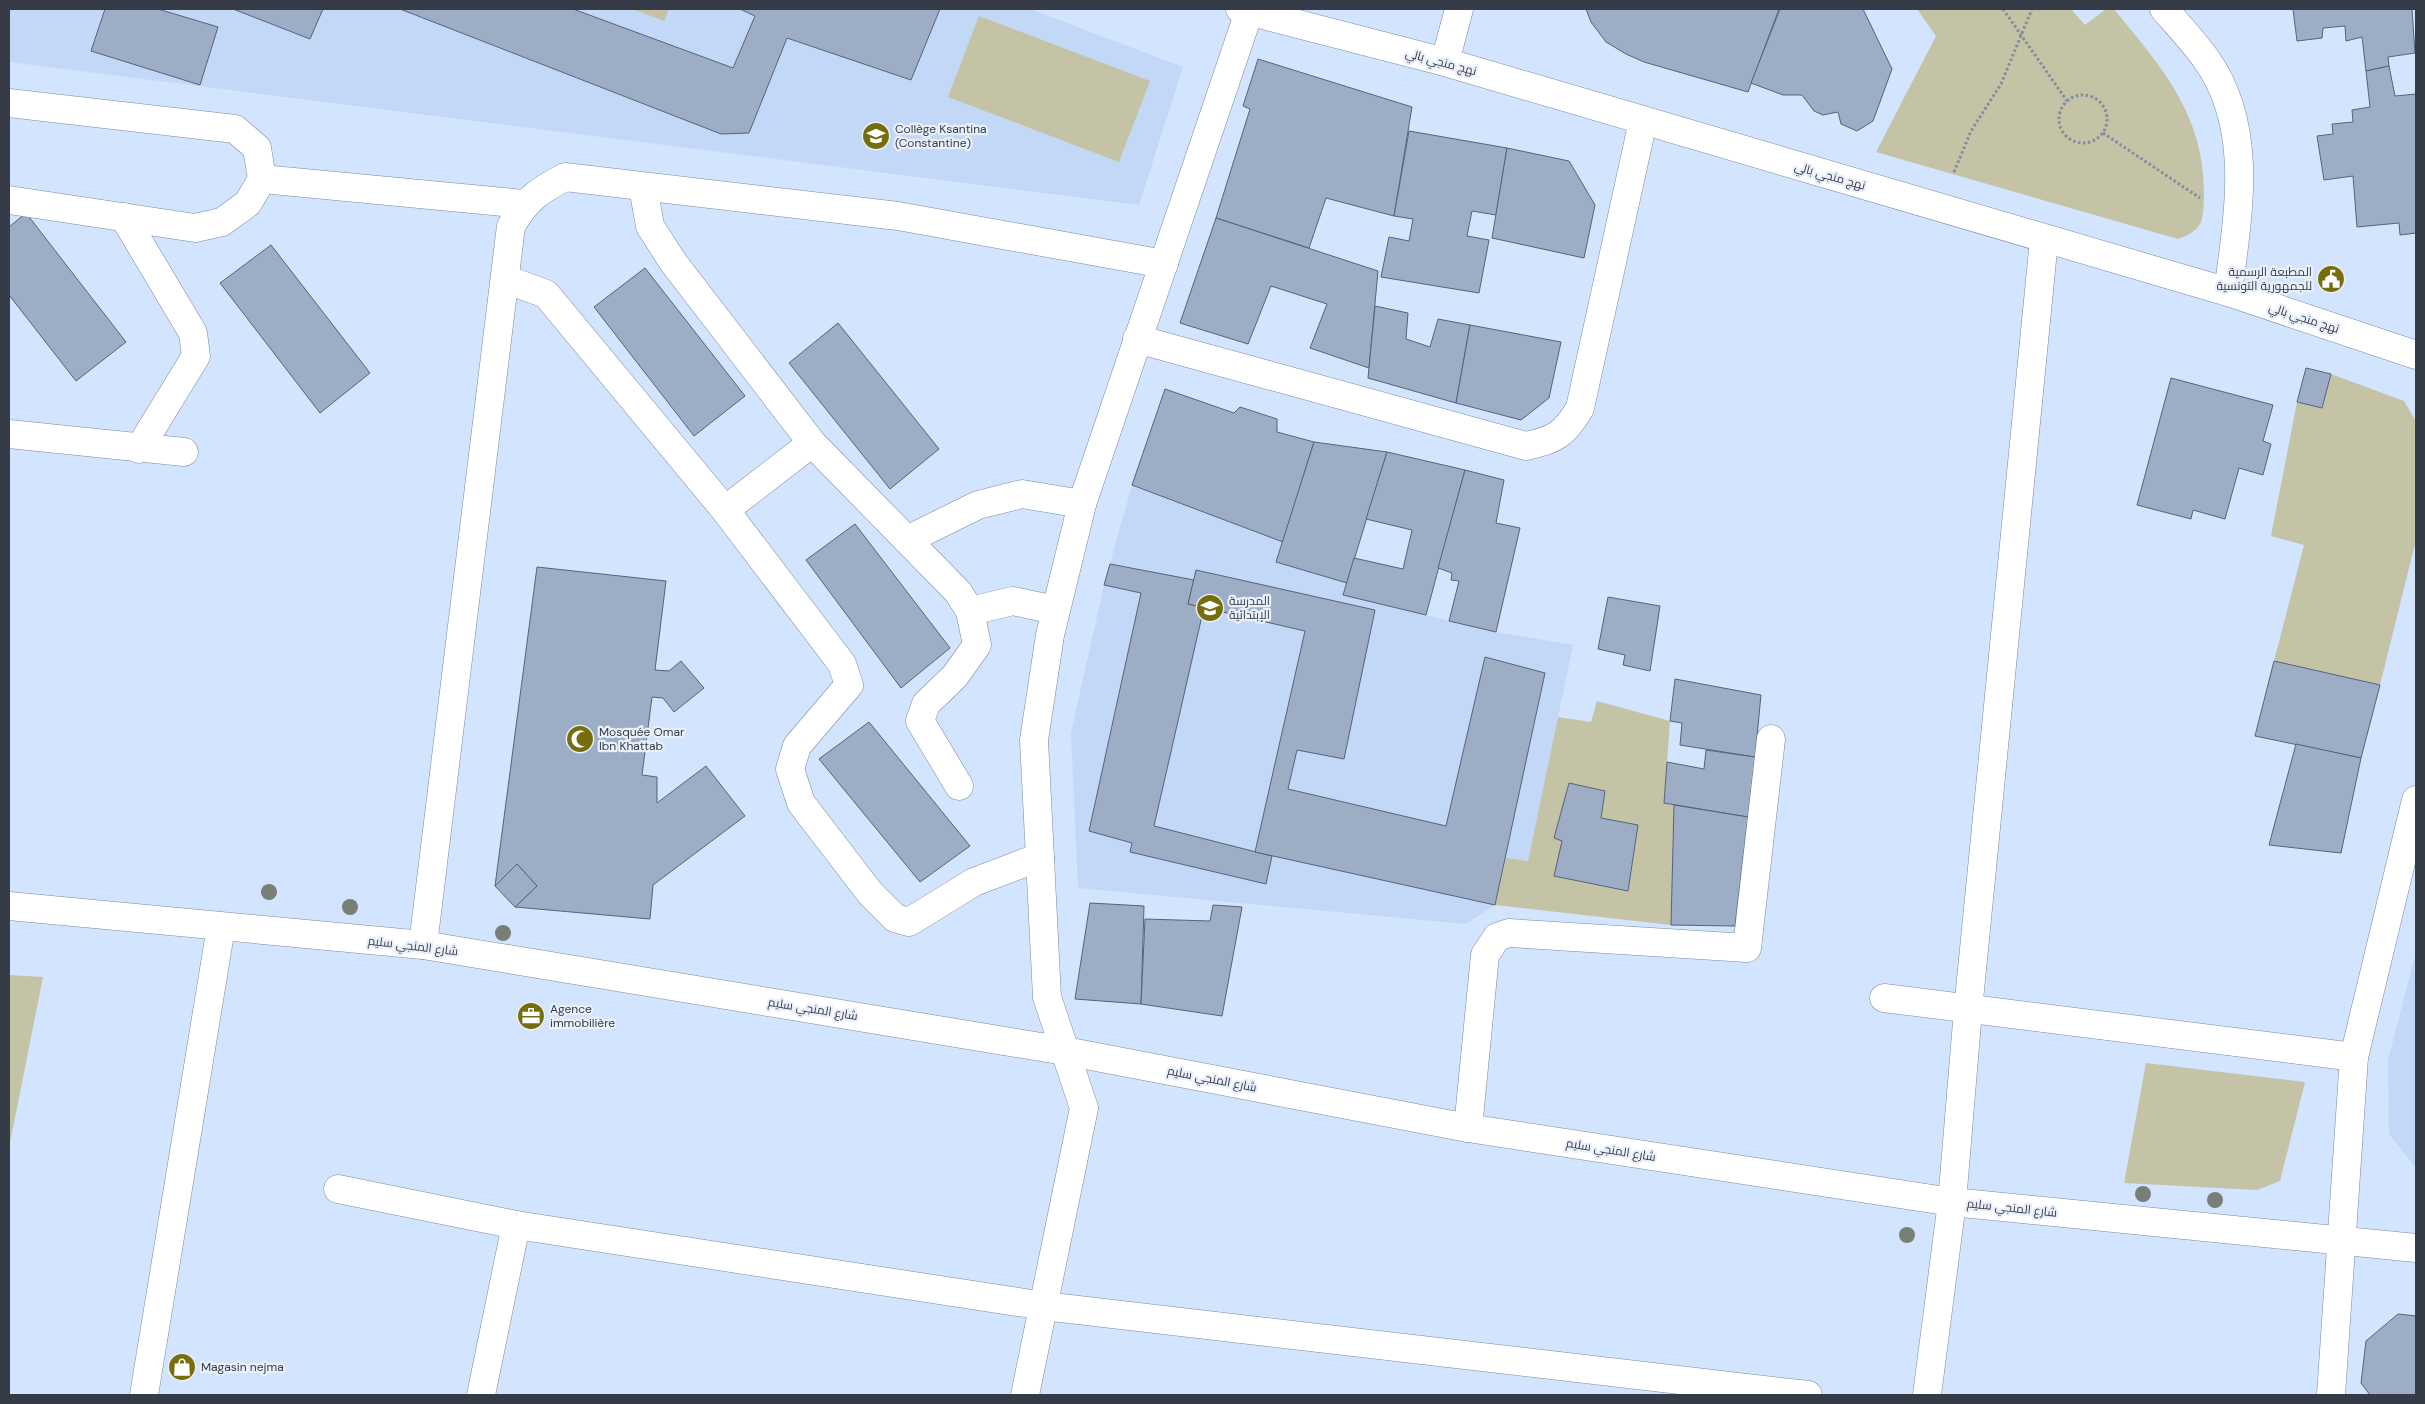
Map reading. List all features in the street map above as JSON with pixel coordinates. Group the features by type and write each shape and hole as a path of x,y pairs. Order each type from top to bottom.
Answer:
{"street":[{"path":"1444,62 1458,9"},
{"path":"2164,9 2206,60 2223,90 2234,122 2238,162 2239,204 2228,292"},
{"path":"1025,1395 1084,1108 1047,997 1034,740 1055,610 1082,504 1164,264 1245,10"},
{"name":"نهج منجي بالي","path":"1245,10 1444,62 2044,240 2228,292 2416,355"},
{"path":"9,103 235,129 257,148 262,179 248,203 222,222 195,228 9,200"},
{"path":"1137,339 1526,446 1549,441 1568,427 1580,408 1643,121"},
{"path":"423,945 511,226 524,204 542,189 565,178 898,216 1164,264"},
{"path":"262,179 524,204"},
{"path":"643,187 650,226 672,262 812,444 958,592 970,611 977,645 955,676 926,704 920,720 959,786"},
{"path":"124,217 193,333 196,356 139,449"},
{"path":"1927,1395 1952,1202 1968,1010 2044,240"},
{"path":"505,279 546,294 725,510 842,664 849,685 797,746 790,769 801,803 870,893 895,918 909,922 974,882 1040,857"},
{"path":"9,434 139,449 184,452"},
{"path":"725,510 812,444"},
{"path":"907,540 978,505 1022,494 1082,504"},
{"path":"970,611 1013,601 1055,610"},
{"path":"1468,1128 1486,955 1497,937 1508,934 1747,948 1771,739"},
{"path":"2332,1395 2343,1241 2346,1156 2354,1057 2416,800"},
{"name":"شارع المنجي سليم","path":"9,906 423,945 1065,1051 1468,1128 1952,1202 2416,1248"},
{"path":"144,1395 221,927"},
{"path":"1884,998 2354,1057"},
{"path":"338,1189 516,1225 1044,1306 1808,1395"},
{"path":"481,1395 516,1225"}],"path":[{"path":"2002,9 2068,101"},
{"path":"1939,208 1971,131 2001,84 2032,9"},
{"path":"2082,95 2097,99 2107,113 2107,121 2103,133 2087,143 2072,141 2066,136 2060,122 2060,114 2068,101 2082,95"},
{"path":"2103,133 2204,200 2239,204"}],"shaded area":[{"name":"Collège Ksantina (Constantine)","path":"9,9 1030,9 1183,67 1139,205 9,62"},
{"path":"632,9 669,9 664,21"},
{"path":"1917,9 2071,9 2085,25 2106,9 2114,9 2164,73 2189,117 2197,141 2202,167 2203,212 2197,228 2187,236 2178,239 1876,152 1936,36"},
{"path":"979,16 1150,81 1119,162 948,97"},
{"path":"2331,374 2404,401 2416,421 2416,540 2380,685 2274,661 2304,545 2271,536 2297,402 2322,408"},
{"path":"1132,485 1283,542 1276,562 1347,583 1344,595 1496,632 1573,645 1528,862 1506,858 1495,905 1466,924 1078,888 1071,733 1104,585"},
{"path":"1597,701 1670,721 1664,803 1674,805 1671,925 1495,905 1506,858 1528,861 1558,717 1591,722"},
{"path":"2416,952 2416,1168 2389,1134 2388,1060"},
{"path":"9,975 43,977 9,1148"},
{"path":"2146,1063 2305,1082 2280,1181 2257,1190 2124,1183"}],"building":[{"path":"105,9 158,9 218,27 200,85 91,51"},
{"path":"233,9 323,9 310,39"},
{"path":"400,9 573,9 733,68 755,16 740,9 940,9 911,80 787,38 749,133 721,134"},
{"path":"1586,9 1779,9 1748,92 1644,62 1626,54 1606,42 1591,22"},
{"path":"1780,9 1863,9 1892,69 1873,121 1857,131 1841,124 1838,112 1823,115 1814,111 1802,95 1783,95 1751,83"},
{"path":"2293,9 2412,9 2415,53 2388,57 2389,66 2366,71 2362,37 2346,41 2345,26 2323,28 2322,38 2297,41"},
{"path":"1258,59 1412,107 1394,216 1326,198 1309,248 1216,218 1250,109 1243,106"},
{"path":"2389,66 2395,96 2416,94 2416,233 2400,235 2399,223 2357,227 2353,176 2324,180 2317,136 2333,134 2332,124 2353,122 2352,110 2370,107 2366,71"},
{"path":"1409,131 1507,148 1496,215 1472,211 1467,236 1489,240 1479,293 1381,277 1389,237 1409,241 1413,219 1394,216"},
{"path":"1507,148 1569,161 1595,205 1584,258 1492,238"},
{"path":"26,213 126,342 76,381 9,295 9,227"},
{"path":"1216,218 1378,271 1369,368 1310,348 1327,304 1271,286 1248,344 1180,323"},
{"path":"271,245 370,373 320,413 220,283"},
{"path":"645,268 745,396 694,436 594,307"},
{"path":"1375,306 1408,313 1406,339 1430,347 1438,319 1470,325 1456,403 1368,378"},
{"path":"838,323 939,449 890,489 789,363"},
{"path":"1470,325 1561,342 1549,398 1521,420 1456,403"},
{"path":"2306,368 2331,374 2322,408 2297,402"},
{"path":"2171,378 2273,405 2263,441 2271,444 2263,475 2239,468 2225,519 2193,510 2191,519 2137,505"},
{"path":"1165,389 1234,413 1240,407 1277,419 1277,432 1314,442 1283,542 1132,485"},
{"path":"1314,442 1387,452 1347,583 1276,562"},
{"path":"1387,452 1465,470 1426,615 1343,595 1354,558 1403,569 1412,530 1366,519"},
{"path":"1465,470 1504,480 1496,523 1520,528 1496,632 1449,621 1459,581 1451,580 1452,573 1438,568"},
{"path":"855,524 950,648 901,688 806,560"},
{"path":"1110,564 1194,580 1188,604 1204,607 1154,826 1272,856 1266,884 1130,852 1132,843 1089,831 1141,593 1104,585"},
{"name":"Mosquée Omar Ibn Khattab","path":"537,567 666,581 655,670 669,671 681,661 704,688 674,712 663,698 652,697 642,775 657,777 657,803 706,766 745,816 653,885 650,919 515,907 537,886 517,864 495,886"},
{"path":"1196,570 1375,610 1344,759 1297,750 1288,789 1446,826 1485,657 1545,673 1495,905 1255,852 1305,631 1188,604"},
{"path":"1608,597 1660,606 1650,671 1623,665 1625,655 1598,649"},
{"path":"2274,661 2380,685 2361,758 2255,736"},
{"path":"1675,679 1761,695 1755,757 1680,745 1682,723 1670,721"},
{"path":"869,722 970,846 920,882 819,759"},
{"path":"2296,744 2361,758 2341,853 2269,845"},
{"path":"1706,750 1755,757 1748,817 1664,803 1667,762 1704,769"},
{"path":"1569,783 1605,791 1601,818 1638,825 1628,891 1554,876 1562,841 1554,838"},
{"path":"1674,805 1748,817 1735,926 1671,925"},
{"path":"517,864 537,886 515,907 495,886"},
{"path":"1090,903 1144,906 1141,1004 1075,999"},
{"path":"1213,905 1242,907 1222,1016 1141,1004 1145,919 1210,921"},
{"path":"2398,1314 2416,1316 2416,1395 2370,1395 2361,1383 2366,1341"}],"place":[{"name":"Collège Ksantina (Constantine)","path":"876,136"},
{"name":"المطبعة الرسمية للجمهورية التونسية","path":"2331,279"},
{"name":"المدرسة الإبتدائية","path":"1210,608"},
{"name":"Mosquée Omar Ibn Khattab","path":"580,739"},
{"name":"Agence immobilière","path":"531,1016"},
{"name":"Magasin nejma","path":"182,1367"}]}
